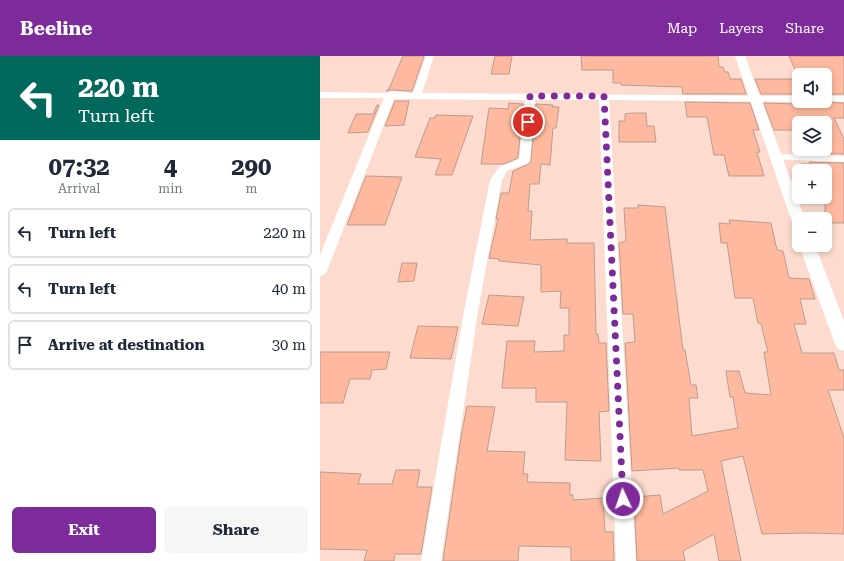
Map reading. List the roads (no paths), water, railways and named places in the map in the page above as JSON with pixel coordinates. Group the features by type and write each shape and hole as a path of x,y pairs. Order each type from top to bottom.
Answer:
{"street":[{"path":"417,94 430,56"},
{"path":"740,56 795,212"},
{"path":"320,271 391,94"},
{"path":"320,95 417,94 792,99"},
{"path":"431,561 470,311 496,180 503,169 524,161 530,96"},
{"path":"604,96 626,561"},
{"path":"832,99 844,99"},
{"path":"776,157 844,159"},
{"path":"810,252 844,344"}]}
